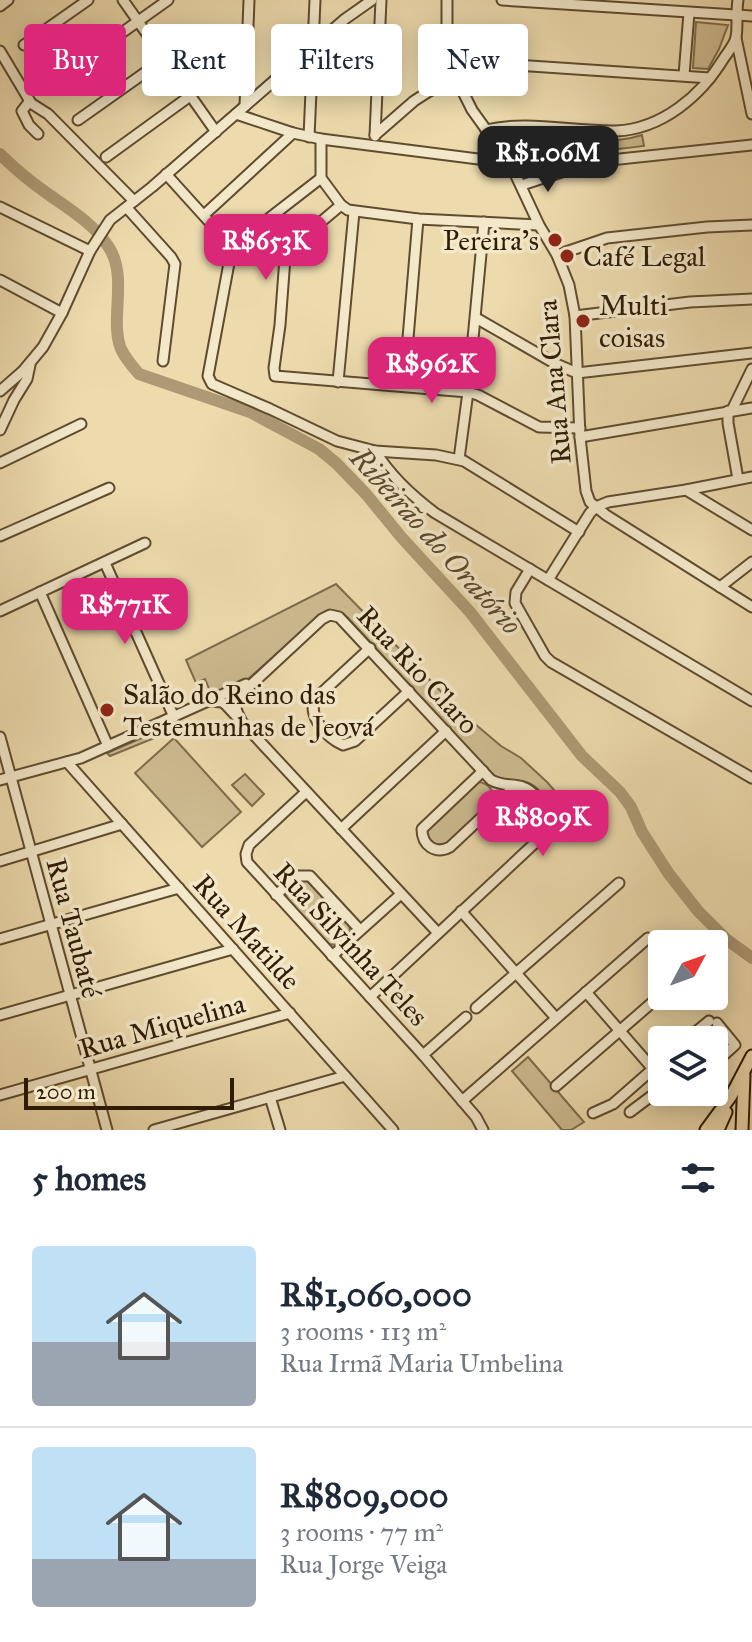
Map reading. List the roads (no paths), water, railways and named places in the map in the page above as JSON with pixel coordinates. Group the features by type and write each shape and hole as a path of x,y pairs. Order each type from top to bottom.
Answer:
{"main road":[{"path":"719,1122 752,1056"},
{"path":"742,1129 744,1074"},
{"path":"706,1130 719,1122 734,1120 742,1129"}],"street":[{"path":"0,6 8,0"},
{"path":"54,24 88,0"},
{"path":"123,0 142,26"},
{"path":"126,30 168,0"},
{"path":"245,106 249,0"},
{"path":"314,24 315,0"},
{"path":"339,24 372,0"},
{"path":"375,147 381,0"},
{"name":"Rua Ana Clara","path":"447,0 447,24"},
{"path":"502,0 752,16"},
{"path":"738,0 736,38 752,114"},
{"path":"684,75 689,13"},
{"path":"486,130 532,127 628,130 656,121 692,99 736,38"},
{"path":"0,51 31,103 48,114 131,204 175,264 163,361"},
{"path":"528,66 710,78"},
{"path":"78,120 142,74"},
{"path":"0,391 43,347 105,226 271,83"},
{"path":"106,157 190,96 216,132"},
{"path":"309,137 311,96"},
{"path":"375,135 423,96"},
{"name":"Rua Ana Clara","path":"465,96 510,163 569,285 575,316 586,491 590,502 596,507"},
{"path":"31,103 22,111 38,134"},
{"path":"236,114 309,137 510,163"},
{"path":"204,215 293,133"},
{"path":"321,139 321,178 341,205 354,212 418,219 539,225"},
{"path":"522,185 601,161 752,145"},
{"path":"166,174 232,247"},
{"path":"321,178 232,247 208,376 210,382 328,438 375,451 459,459 579,532"},
{"path":"341,205 296,243 285,258 273,372 277,377 468,392 539,427 580,432 752,408"},
{"path":"1,210 90,251"},
{"path":"338,382 354,212"},
{"path":"404,386 418,219"},
{"path":"459,459 484,222"},
{"path":"557,255 598,239 752,225"},
{"path":"0,280 62,313"},
{"path":"575,316 690,302 752,299"},
{"path":"476,318 577,373 752,353"},
{"path":"0,430 27,379 30,363"},
{"path":"738,479 728,423 730,411 752,369"},
{"path":"10,383 14,400"},
{"path":"0,463 81,424"},
{"path":"375,451 389,471 435,513 752,701"},
{"path":"548,580 596,507 608,502 752,477"},
{"path":"0,536 109,488"},
{"path":"686,490 752,530"},
{"path":"596,507 752,607"},
{"path":"0,611 145,543"},
{"path":"720,587 752,562"},
{"path":"105,563 174,717"},
{"path":"530,569 516,592 515,603 551,662 752,778"},
{"path":"40,592 108,746"},
{"name":"Rua Rio Claro","path":"243,724 236,710 236,701 253,681 325,617 335,616 343,620 483,771 499,784 530,789 553,818 551,828 461,911"},
{"path":"370,648 312,704 315,719 333,740 343,745 351,743 409,691"},
{"name":"Rua Rio Claro","path":"5,779 67,762 108,746 253,681"},
{"path":"210,701 223,703 438,933"},
{"path":"341,829 446,731"},
{"name":"Rua Taubaté","path":"0,737 5,779 31,853 107,1130"},
{"name":"Rua Matilde","path":"67,762 393,1130"},
{"path":"483,771 422,829 425,842 432,849 441,851 450,847 515,786"},
{"name":"Rua Silvinha Teles","path":"306,792 251,843 247,848 247,862 423,1055 476,1117 483,1130"},
{"path":"0,861 122,824"},
{"path":"276,895 297,876 310,876 360,930"},
{"path":"476,1008 619,883"},
{"path":"0,939 179,888"},
{"path":"332,956 401,894"},
{"path":"370,997 461,911 556,1018"},
{"path":"462,1101 648,938"},
{"path":"0,1015 233,949"},
{"path":"586,992 648,1063"},
{"path":"556,1086 648,1006"},
{"name":"Rua Miquelina","path":"0,1095 290,1013"},
{"path":"423,1055 466,1017"},
{"path":"593,1113 613,1104 648,1073"},
{"path":"154,1130 345,1076"},
{"path":"270,1097 280,1130"},
{"path":"630,1112 648,1098"}],"waterway":[{"name":"Ribeirão do Oratório","path":"0,154 29,180 88,223 108,246 117,271 118,337 123,352 139,374 250,412 319,449 336,463 470,612 582,756 620,792 669,874 698,911 726,939 752,958"}],"place":[{"name":"Pereira's","path":"555,240"},
{"name":"Café Legal","path":"567,256"},
{"name":"Multi coisas","path":"583,321"},
{"name":"Salão do Reino das Testemunhas de Jeová","path":"107,710"}]}
